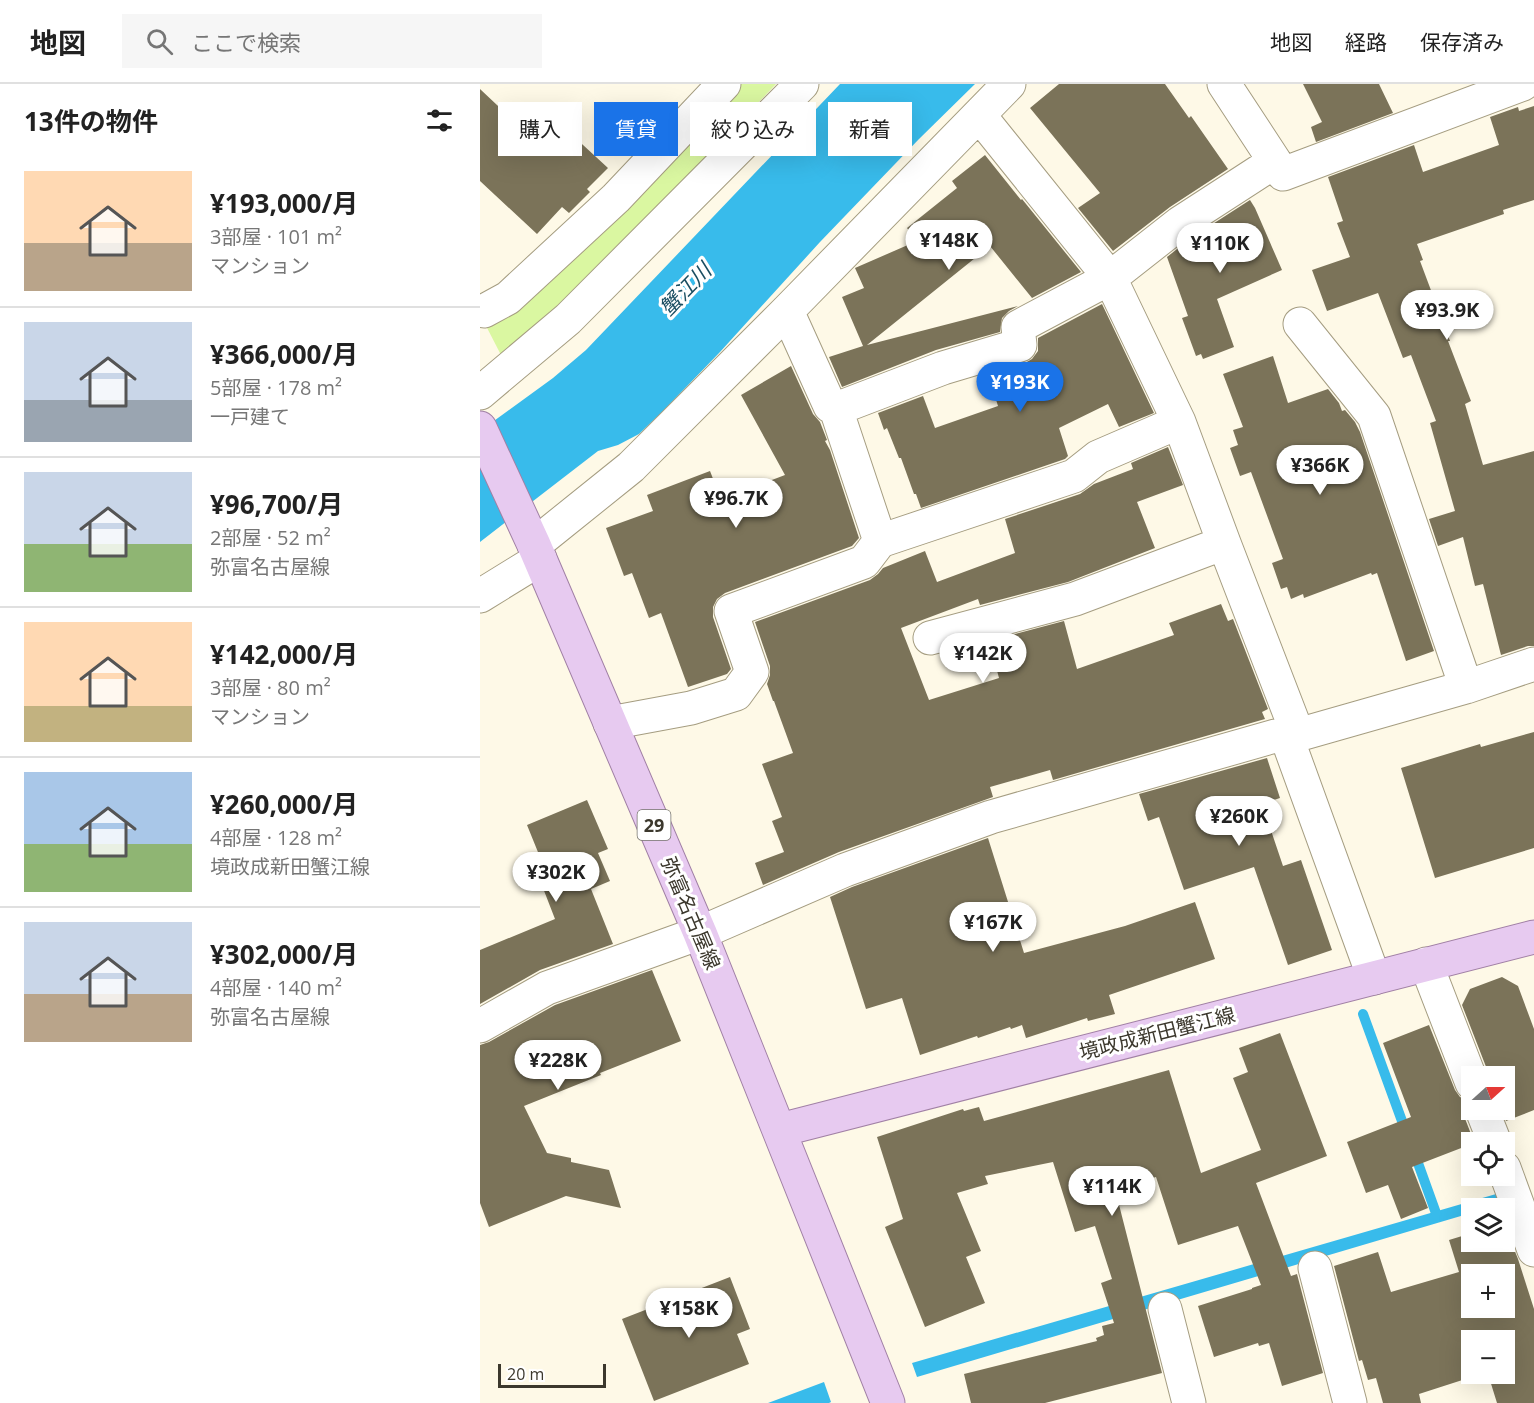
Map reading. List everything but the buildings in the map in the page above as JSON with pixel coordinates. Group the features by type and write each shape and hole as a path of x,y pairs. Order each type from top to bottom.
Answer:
{"main road":[{"name":"弥富名古屋線","path":"480,428 533,542 700,933 888,1403"},
{"name":"境政成新田蟹江線","path":"780,1130 1534,937"}],"street":[{"path":"480,393 568,319 802,84"},
{"path":"480,596 533,542 631,467 1009,84"},
{"path":"1224,84 1283,174 1523,84"},
{"path":"484,311 508,298 616,198 719,86"},
{"path":"979,115 1110,278 1179,422 1224,543 1374,978"},
{"path":"836,409 943,368 1020,345 1018,327 1110,278 1180,224 1274,162"},
{"path":"787,311 830,406 836,409 880,541"},
{"path":"1300,324 1374,416 1466,687"},
{"path":"610,723 691,708 736,694 752,672 731,611 864,562 880,541 1074,476 1098,457 1179,422"},
{"path":"930,638 1075,599 1224,543"},
{"path":"480,1026 547,988 700,933 845,870 991,817 1275,736 1292,737 1466,687 1534,664"},
{"path":"1426,964 1465,1066"},
{"path":"1511,1186 1534,1250"},
{"path":"1315,1268 1350,1403"},
{"path":"1165,1309 1189,1403"}],"green space":[{"path":"739,84 776,84 759,102 720,102"},
{"path":"690,130 690,156 707,156 561,309 501,355 484,322 662,156 678,156 678,141"}],"water":[{"name":"蟹江川","path":"840,84 975,84 912,146 912,102 828,102 828,156 903,156 820,242 720,352 639,434 618,445 598,451 480,542 480,431 553,378 586,350 771,156 816,156 816,109"},
{"path":"1503,1192 1505,1198 1482,1198"},
{"path":"1461,1204 1461,1216 917,1377 912,1363"},
{"path":"824,1382 831,1402 829,1403 768,1403"}],"waterway":[{"path":"1363,1014 1406,1132"},
{"path":"1414,1152 1437,1216"}]}
